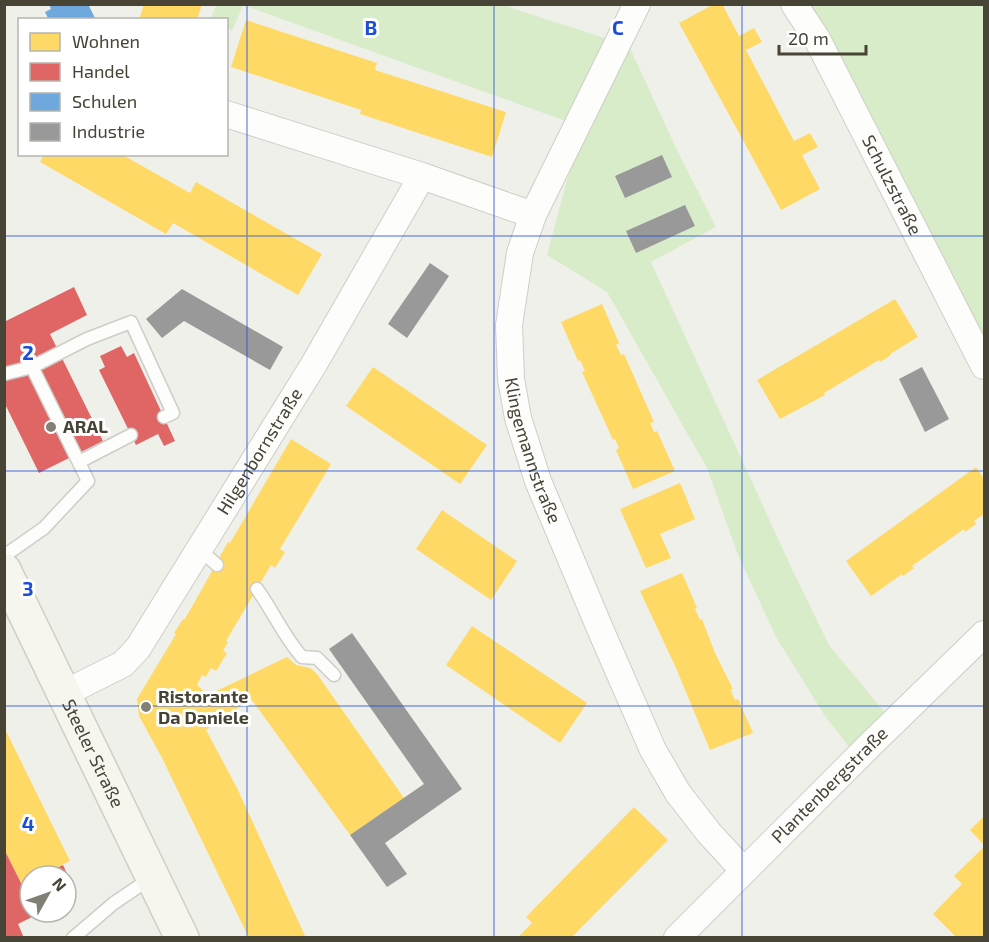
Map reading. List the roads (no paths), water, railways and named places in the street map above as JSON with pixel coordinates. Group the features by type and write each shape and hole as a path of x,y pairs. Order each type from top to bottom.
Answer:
{"main road":[{"name":"Steeler Straße","path":"4,570 182,938"}],"street":[{"name":"Klingemannstraße","path":"637,4 533,215 520,253 509,325 512,379 518,418 538,482 600,631 660,764 696,817 744,871"},
{"name":"Schulzstraße","path":"794,4 817,39 984,366"},
{"path":"228,115 422,176 533,215"},
{"name":"Hilgenbornstraße","path":"65,693 114,670 132,656 314,364 422,176"},
{"name":"Plantenbergstraße","path":"677,938 984,634"}],"lane":[{"path":"4,374 32,367 87,339 131,322 173,413 165,417"},
{"path":"4,556 44,528 88,481 32,367"},
{"path":"79,462 131,435"},
{"path":"201,544 207,556 217,565"},
{"path":"256,589 302,657 317,657 334,675"},
{"path":"74,938 114,903 152,877"}],"place":[{"name":"ARAL","path":"51,427"},
{"name":"Ristorante Da Daniele","path":"146,707"}]}
